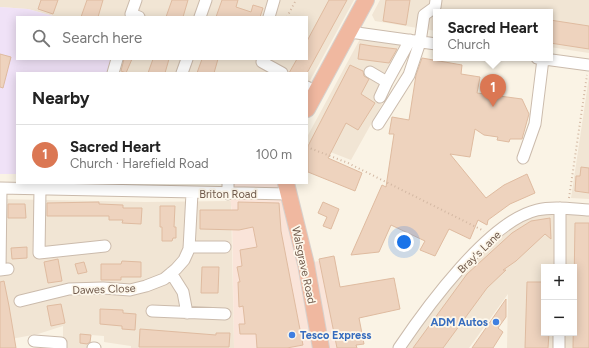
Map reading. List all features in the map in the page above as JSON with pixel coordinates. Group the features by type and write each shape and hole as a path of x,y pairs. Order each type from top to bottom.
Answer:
{"highway":[{"path":"308,105 312,90 350,32 366,0"},
{"name":"Walsgrave Road","path":"287,188 306,264 320,348"}],"street":[{"path":"134,16 136,0"},
{"path":"200,16 206,0"},
{"path":"269,16 274,0"},
{"path":"378,124 409,75 415,41 424,15 435,7 436,0"},
{"path":"350,32 433,44"},
{"path":"380,97 387,82 415,41"},
{"path":"113,72 117,60"},
{"path":"182,72 187,60"},
{"path":"553,60 589,65"},
{"path":"523,158 536,119 540,61"},
{"path":"262,62 280,72"},
{"path":"370,72 387,82"},
{"name":"Briton Road","path":"1,189 156,187 192,193 228,188 287,188"},
{"path":"1,189 0,270 8,269"},
{"path":"40,189 39,253 105,246"},
{"name":"Dawes Close","path":"20,301 69,289 136,289 164,279 184,260 189,247 192,193"},
{"path":"560,264 564,209"},
{"name":"Bray's Lane","path":"399,348 446,284 490,239 524,215 538,210 589,210"},
{"path":"189,247 225,247"},
{"path":"171,273 183,292 187,313"},
{"path":"152,311 224,314"},
{"path":"559,348 560,336"},
{"path":"34,341 61,343 61,348"}],"path":[{"path":"288,16 296,0"},
{"path":"564,209 589,65"},
{"path":"308,146 348,163 483,229 490,239"}],"shaded area":[{"path":"0,0 354,0 308,84 308,72 110,72 114,60 308,60 308,16 53,16 28,9 0,7"},
{"path":"380,0 589,0 589,53 553,47 553,9 433,9 433,31 375,21 372,15"},
{"path":"0,7 28,9 53,16 16,16 16,60 114,60 110,72 16,72 16,174 0,174"},
{"path":"360,39 414,47 351,160 308,143 308,135"},
{"path":"589,77 589,199 571,198"},
{"path":"228,184 286,184 306,264 335,257 339,283 364,344 357,345 357,348 234,348 232,212"},
{"path":"0,199 145,202 231,201 234,348 131,348 131,346 104,342 104,336 91,335 90,348 63,348 63,326 38,334 0,341"},
{"path":"589,210 589,348 507,348 508,294 469,348 399,348 446,284 524,215"}],"building":[{"path":"41,0 58,0 53,14 38,9"},
{"path":"87,0 103,0 98,16 81,16"},
{"path":"172,0 188,0 183,16 166,16"},
{"path":"222,0 238,0 236,7 251,12 253,5 263,8 260,16 216,16"},
{"path":"329,0 347,0 308,72 290,72 296,60 308,60 308,39"},
{"path":"386,0 410,0 406,25 383,21"},
{"path":"553,20 589,26 589,49 553,43"},
{"path":"360,44 397,49 389,63 358,59"},
{"path":"0,54 11,57 3,88 0,87"},
{"path":"422,58 462,65 461,74 480,77 477,93 522,99 529,114 522,139 510,139 509,142 497,140 498,137 484,135 475,129 470,157 450,154 486,198 504,185 527,174 535,193 510,204 488,220 487,225 478,220 470,239 449,229 435,256 420,250 425,241 391,225 379,252 351,255 382,185 386,187 394,134 389,134 392,117 409,120 416,75"},
{"path":"124,60 132,60 126,72 121,71"},
{"path":"153,60 169,60 165,72 148,72"},
{"path":"202,60 218,60 214,72 197,72"},
{"path":"350,65 363,71 364,76 369,79 361,94 375,103 358,130 346,123 328,158 362,173 355,191 308,172 308,146"},
{"path":"581,167 589,168 589,193 575,191 576,176 580,176"},
{"path":"99,202 99,204 123,205 123,208 142,208 141,224 122,223 123,220 109,220 109,216 47,216 47,203"},
{"path":"238,202 279,203 281,231 303,345 287,348 257,348 256,334 240,334 239,324 245,324 243,306 239,307 238,282 240,282 237,267 242,266 240,250 257,247 253,227 239,230 200,229 200,210 238,210"},
{"path":"323,202 339,209 331,229 323,226 327,217 318,213"},
{"path":"8,204 25,204 26,218 8,218"},
{"path":"160,206 175,206 174,227 176,227 176,238 173,238 172,241 162,241"},
{"path":"550,218 551,239 545,234 516,261 503,270 506,270 487,288 443,348 413,348 467,274 512,233 531,221"},
{"path":"575,223 589,223 589,348 573,348 573,336 577,336 577,264 574,264"},
{"path":"27,247 27,258 12,259 11,248"},
{"path":"334,256 340,287 394,278 400,309 359,318 364,344 356,345 357,348 337,348 319,259"},
{"path":"58,259 62,281 48,283 44,262"},
{"path":"122,261 141,262 141,277 121,277 121,280 101,280 101,264 121,264"},
{"path":"84,262 87,272 78,274 75,264"},
{"path":"202,267 219,267 218,293 201,293"},
{"path":"4,281 16,348 0,348 0,282"},
{"path":"527,282 541,282 541,336 549,336 548,348 525,348"},
{"name":"ADM Autos","path":"506,299 506,317 498,328 503,332 493,348 472,348"},
{"path":"61,304 65,323 51,326 47,306"},
{"path":"100,309 123,310 123,313 136,314 135,330 122,329 122,326 100,324"},
{"path":"140,329 216,335 216,333 230,333 229,347 139,347"},
{"path":"80,334 91,335 90,342 87,344 80,343"}],"place":[{"name":"Sacred Heart","path":"493,107"},
{"name":"ADM Autos","path":"496,322"},
{"name":"Tesco Express","path":"292,335"}]}
